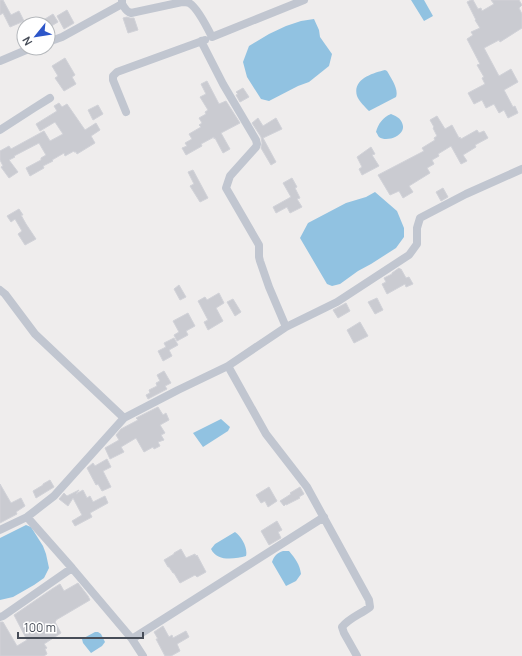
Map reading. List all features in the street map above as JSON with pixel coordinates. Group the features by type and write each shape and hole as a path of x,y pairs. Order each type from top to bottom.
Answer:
{"street":[{"path":"126,112 113,80 113,76 117,72 212,37 304,0"},
{"path":"56,39 122,2 126,11 131,13 182,2 188,3 194,6 212,37"},
{"path":"201,41 223,84 256,140 256,147 230,176 226,188 259,245 260,261 286,327"},
{"path":"0,61 16,54"},
{"path":"0,130 50,98"},
{"path":"0,530 27,517 54,496 124,418 228,366 286,327 337,302 409,256 417,244 420,218 466,194 522,169"},
{"path":"0,290 5,294 35,334 124,418"},
{"path":"228,366 266,434 307,487 369,600 370,607 364,612 345,622 342,627 357,656"},
{"path":"27,517 132,639 144,656"},
{"path":"132,639 324,517"},
{"path":"0,617 72,568"}],"water":[{"path":"411,0 424,0 433,16 424,21"},
{"path":"314,19 319,30 320,37 332,54 329,66 309,82 269,101 261,99 247,77 243,62 249,46 286,26 301,21"},
{"path":"385,70 394,84 397,94 396,97 369,111 357,96 356,90 360,81 370,75"},
{"path":"391,114 400,119 403,129 395,137 389,139 379,137 376,132 377,129 383,119"},
{"path":"375,192 397,211 404,228 404,237 396,248 358,271 340,284 332,286 327,284 300,238 308,223 346,203 366,197"},
{"path":"221,419 230,427 228,431 203,447 193,433"},
{"path":"26,525 31,527 43,546 49,568 44,578 34,585 13,597 0,600 0,538"},
{"path":"235,532 244,543 246,556 237,558 222,558 217,556 211,549 215,544"},
{"path":"283,551 289,551 295,559 301,574 296,581 286,586 272,562 276,555"},
{"path":"95,632 101,634 105,642 102,646 91,653 83,643 82,639"}],"building":[{"path":"0,0 3,0 11,15 19,11 22,16 16,16 16,24 10,27 3,13 0,15"},
{"path":"473,0 478,9 481,8 482,11 494,4 491,0 519,0 522,5 519,8 522,14 522,28 500,42 499,40 484,48 499,76 511,69 518,82 504,90 518,113 508,118 504,110 499,113 494,104 486,108 482,100 474,104 468,93 485,84 482,78 484,77 477,65 480,64 467,39 473,35 471,32 480,28 467,2"},
{"path":"67,10 74,23 64,29 57,16"},
{"path":"123,18 134,18 138,30 128,33"},
{"path":"65,58 75,75 72,77 76,84 64,91 55,78 58,76 52,66"},
{"path":"207,81 219,104 226,101 240,123 221,133 230,149 223,153 214,137 186,155 182,148 187,146 185,143 192,139 189,134 201,127 199,125 202,123 199,118 206,114 205,112 208,110 200,97 206,94 201,84"},
{"path":"243,88 249,97 240,102 236,92"},
{"path":"59,103 62,107 67,104 85,130 96,123 100,130 91,136 95,143 77,154 74,151 65,156 64,153 43,166 44,168 30,176 26,168 41,160 41,158 46,155 39,143 9,160 18,172 9,178 1,167 3,166 0,160 0,151 9,146 11,149 44,131 50,141 63,134 55,122 40,131 36,124 57,111 54,106"},
{"path":"98,105 103,114 93,120 88,110"},
{"path":"437,116 445,129 452,125 461,139 477,130 479,133 484,131 488,138 475,145 476,147 463,155 467,161 461,164 451,146 438,154 439,156 432,160 434,164 427,168 430,173 409,186 413,192 403,198 399,191 390,195 378,175 424,151 422,148 435,140 434,138 437,136 430,120"},
{"path":"258,118 263,126 276,118 282,129 263,138 276,162 271,165 261,148 261,137 252,123"},
{"path":"371,147 375,154 372,155 379,166 362,175 359,169 362,167 357,157"},
{"path":"193,170 208,198 200,202 190,186 194,184 188,172"},
{"path":"292,178 297,187 295,188 300,198 297,199 302,207 290,213 287,207 276,213 273,207 291,197 283,183"},
{"path":"443,188 448,197 441,201 436,192"},
{"path":"19,209 26,224 36,239 25,245 18,234 22,231 15,219 11,222 7,216"},
{"path":"399,268 406,278 409,277 413,284 406,287 405,284 387,294 382,284 386,282 384,278"},
{"path":"179,285 186,297 180,300 174,289"},
{"path":"219,293 224,303 216,308 223,321 208,330 204,322 208,320 198,301 205,297 207,300"},
{"path":"377,298 383,310 375,314 368,302"},
{"path":"233,299 241,312 235,316 227,302"},
{"path":"346,303 350,311 338,318 333,310"},
{"path":"188,313 195,326 186,331 188,335 177,341 174,335 179,332 173,321"},
{"path":"360,322 368,336 354,343 347,330"},
{"path":"174,338 178,345 169,350 172,356 163,361 158,351 166,347 164,343"},
{"path":"164,371 171,383 165,386 167,389 148,399 146,395 150,393 149,390 157,386 156,383 160,381 157,375"},
{"path":"158,407 163,415 166,413 169,420 160,425 165,433 161,435 164,440 158,442 160,446 154,449 153,447 144,452 136,438 121,447 124,452 110,459 105,448 119,440 116,435 121,429 138,420 136,418"},
{"path":"107,459 111,467 103,471 111,487 102,491 98,484 96,485 87,468 93,463 95,466"},
{"path":"50,480 54,487 36,498 33,491"},
{"path":"0,484 11,503 21,498 25,506 16,512 17,514 0,523"},
{"path":"269,487 277,501 268,507 265,501 261,503 256,495"},
{"path":"300,487 304,494 299,497 300,498 284,506 280,501"},
{"path":"79,490 76,494 83,490 87,498 90,496 93,502 105,496 108,503 90,513 92,517 75,526 72,521 82,515 73,498 68,506 59,499 64,493 67,496"},
{"path":"277,521 282,530 278,532 281,538 269,545 261,531"},
{"path":"181,549 186,558 195,554 196,556 197,555 206,572 197,577 195,575 180,583 164,560"},
{"path":"78,583 90,600 56,620 55,622 61,633 44,644 47,648 45,649 47,654 44,656 0,656 0,622 3,622 17,646 27,640 14,615 60,584 64,591"},
{"path":"163,626 169,637 172,635 173,638 186,631 189,637 177,644 180,651 171,656 165,656 154,632"}]}
